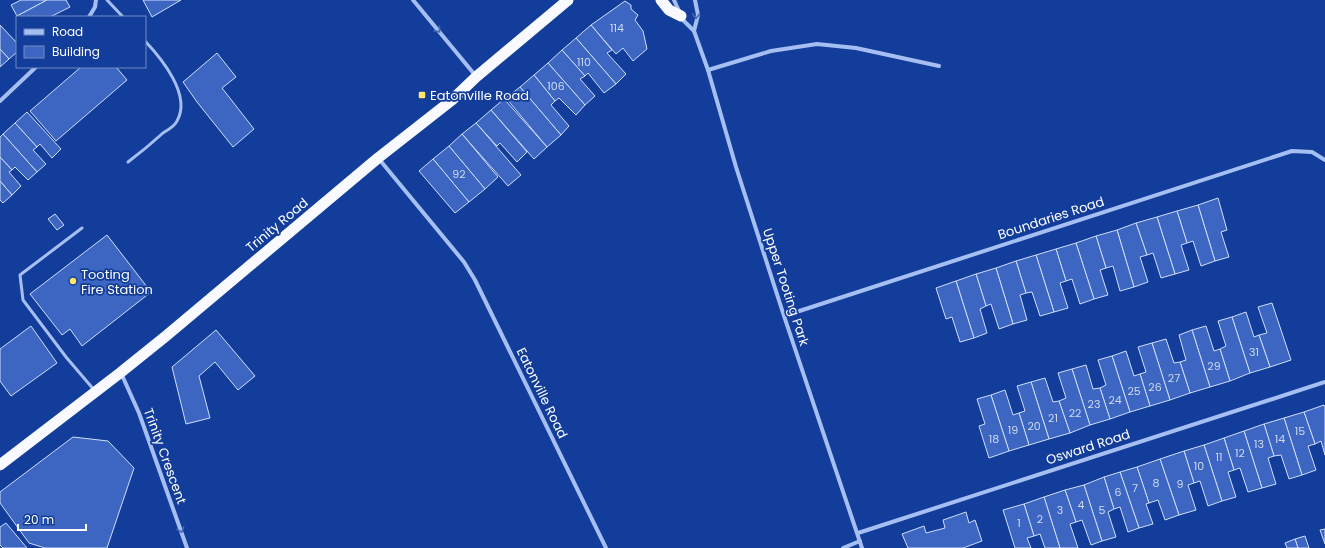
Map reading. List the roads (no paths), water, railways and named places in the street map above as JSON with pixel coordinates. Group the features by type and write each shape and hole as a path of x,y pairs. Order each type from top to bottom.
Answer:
{"highway":[{"name":"Trinity Road","path":"0,464 120,373 378,158 452,100 476,77 568,0"},
{"path":"661,0 670,10 681,16"}],"street":[{"path":"90,16 95,7 96,0"},
{"path":"414,0 476,77"},
{"name":"Upper Tooting Park","path":"674,0 683,20 694,31 708,70 736,166 784,316 862,548"},
{"name":"Upper Tooting Park","path":"694,31 698,15 695,0"},
{"path":"708,70 770,51 817,44 856,48 939,66"},
{"path":"0,101 35,68"},
{"name":"Boundaries Road","path":"784,316 1292,151 1312,152 1325,160"},
{"name":"Eatonville Road","path":"378,158 464,262 476,280 606,548"},
{"name":"Trinity Crescent","path":"120,373 132,397 154,453 187,548"},
{"name":"Osward Road","path":"858,533 1325,382"},
{"path":"843,548 860,541"}],"lane":[{"path":"107,0 122,16"},
{"path":"128,162 177,122 181,109 176,82 158,54 146,41"},
{"path":"82,228 20,275 22,300 96,392"}],"place":[{"name":"Eatonville Road","path":"422,95"},
{"name":"Tooting Fire Station","path":"73,281"}]}
